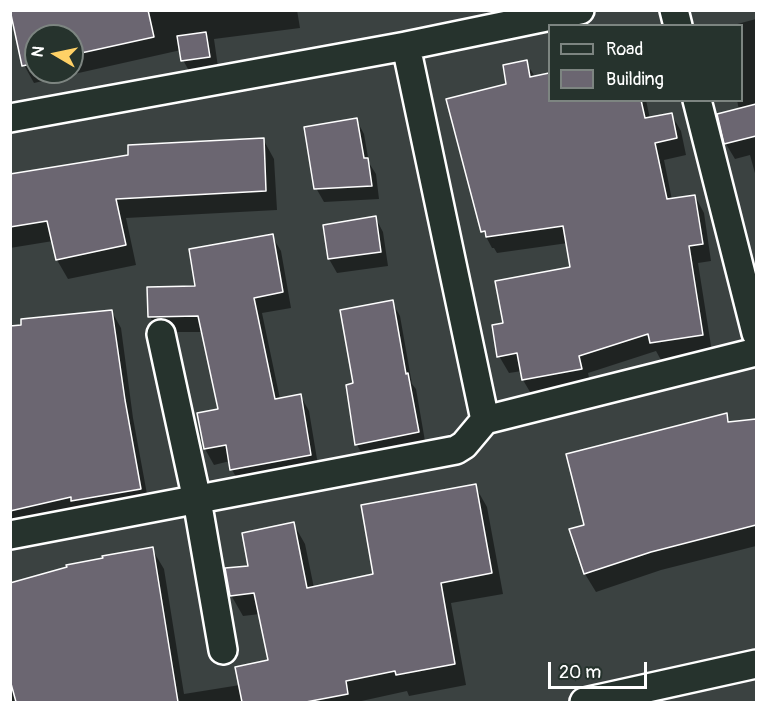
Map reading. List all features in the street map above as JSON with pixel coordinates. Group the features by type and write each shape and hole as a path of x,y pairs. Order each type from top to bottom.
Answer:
{"street":[{"path":"10,118 406,46 580,10"},
{"path":"406,46 485,420"},
{"path":"698,102 756,333"},
{"path":"161,334 197,500 223,650"},
{"path":"10,535 456,450 464,445 485,420 756,352"},
{"path":"584,702 756,664"}],"building":[{"path":"10,10 148,10 154,37 84,52 84,24 24,24 24,66 22,66"},
{"path":"206,32 210,57 181,61 177,36"},
{"path":"527,60 530,77 548,73 548,102 641,102 645,118 672,113 677,138 655,143 667,199 695,195 703,244 689,246 703,335 650,343 648,334 579,356 582,369 522,380 517,353 497,357 492,325 503,323 495,281 570,267 563,226 486,237 485,231 481,232 446,99 506,84 503,65"},
{"path":"756,104 756,136 724,144 717,114"},
{"path":"357,118 364,158 368,158 372,186 314,189 304,127"},
{"path":"264,138 266,191 116,199 126,245 56,260 47,221 10,227 10,174 128,155 128,145"},
{"path":"376,216 381,252 328,259 323,225"},
{"path":"273,234 283,292 254,298 275,399 301,394 311,455 230,470 226,445 204,449 197,413 218,409 198,316 148,317 147,287 195,286 189,249"},
{"path":"393,300 419,432 355,445 346,385 353,383 340,310"},
{"path":"112,310 141,489 71,501 71,497 10,511 10,326 21,325 21,319"},
{"path":"727,413 728,422 756,419 756,525 651,552 584,574 569,529 584,525 566,454"},
{"path":"476,484 492,573 441,583 455,664 396,675 395,671 346,681 348,694 306,702 242,702 235,667 268,660 254,593 230,596 225,568 248,566 242,533 294,522 307,588 373,574 361,505"},
{"path":"153,547 178,702 16,702 10,680 10,583 67,567 66,565"}]}
